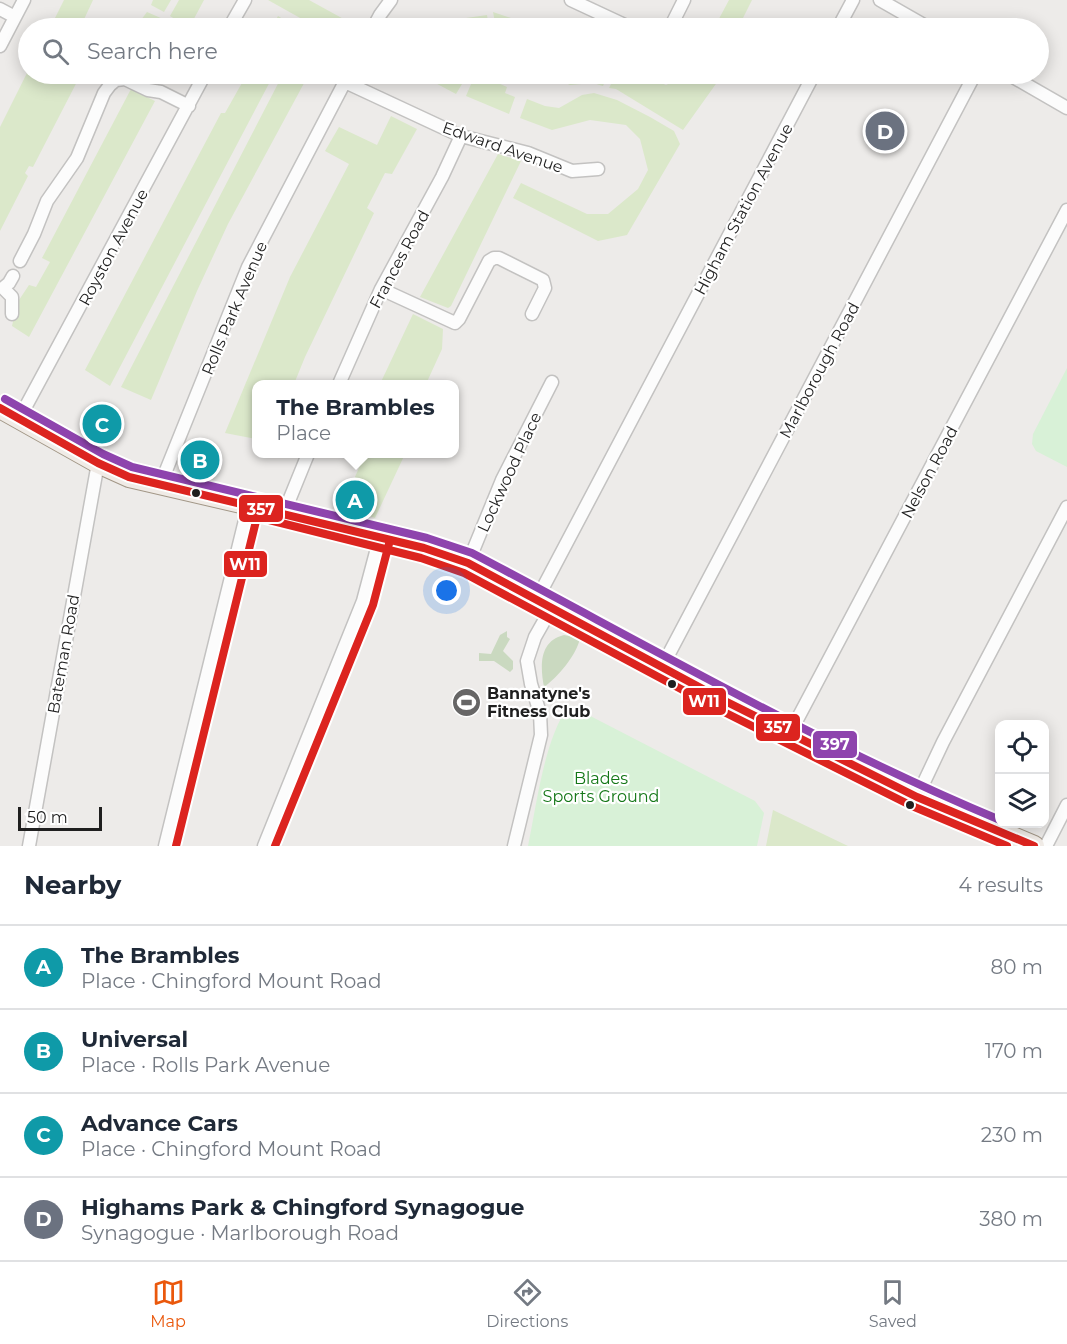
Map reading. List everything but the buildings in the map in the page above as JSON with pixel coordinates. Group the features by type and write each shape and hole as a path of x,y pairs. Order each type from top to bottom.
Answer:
{"main road":[{"path":"0,408 98,463 129,477 249,504 424,548 468,563 662,667 917,797 1034,846"}],"street":[{"path":"0,46 24,0"},
{"path":"235,18 245,0"},
{"path":"571,0 610,18"},
{"path":"675,18 684,0"},
{"path":"843,18 853,0"},
{"path":"880,0 912,18"},
{"path":"378,18 387,1"},
{"path":"0,9 15,17"},
{"path":"20,261 47,201 77,158 104,93 111,84"},
{"path":"135,84 148,90 160,92 189,106"},
{"name":"Royston Avenue","path":"19,418 200,84"},
{"name":"Rolls Park Avenue","path":"161,483 248,267 344,84"},
{"name":"Edward Avenue","path":"359,84 461,136 528,153 572,171 598,169"},
{"name":"Higham Station Avenue","path":"514,846 541,735 540,713 527,661 544,603 809,84"},
{"name":"Marlborough Road","path":"662,667 970,84"},
{"path":"1025,84 1067,108"},
{"name":"Frances Road","path":"341,380 381,289 442,177 461,136"},
{"name":"Nelson Road","path":"790,733 1067,210"},
{"path":"381,289 455,322 459,319 489,261 499,258 543,280 545,288 532,314"},
{"path":"12,314 12,297 2,288 13,276"},
{"name":"Lockwood Place","path":"468,563 502,480 552,382"},
{"path":"284,513 306,458"},
{"name":"Bateman Road","path":"28,846 98,463"},
{"path":"165,846 249,504"},
{"path":"917,797 1067,507"},
{"path":"264,846 363,601 380,537"},
{"path":"1046,846 1066,810"}],"green space":[{"path":"64,0 93,0 85,18 55,18"},
{"path":"153,0 171,0 164,12 151,5"},
{"path":"179,0 204,0 194,18 170,16"},
{"path":"268,0 309,0 342,18 300,18"},
{"path":"729,0 752,0 743,18 719,18"},
{"path":"147,12 161,18 142,18"},
{"path":"493,12 511,18 494,18"},
{"path":"487,15 487,18 466,18"},
{"path":"22,84 76,84 33,167 29,166 25,173 28,176 0,231 0,127"},
{"path":"241,84 269,84 110,386 85,370 221,113 225,113"},
{"path":"278,84 304,84 228,224 151,400 121,387"},
{"path":"437,84 462,84 456,94"},
{"path":"471,84 500,84 507,87 505,93 515,97 509,114 466,96"},
{"path":"611,84 716,84 683,130 616,89 609,88"},
{"path":"131,89 155,101 29,337 12,326 17,303 29,285 36,287 50,262 42,258"},
{"path":"594,93 617,100 674,131 680,144 627,235 598,241 513,198 521,183 587,214 608,214 638,189 648,170 640,139 626,125 590,120 552,130 520,118 527,99 545,106 559,108 582,95"},
{"path":"391,116 417,129 392,174 385,173 367,208 374,213 296,380 252,380 252,438 225,433 290,277 349,164 325,151 339,127 377,145"},
{"path":"498,154 521,161 451,306 448,308 420,297"},
{"path":"413,314 443,329 442,349 428,380 382,380"},
{"path":"1067,368 1067,467 1036,451 1032,444 1033,434"},
{"path":"363,458 403,458 375,518 366,515 373,495 351,486"},
{"path":"507,631 507,637 510,639 503,651 513,661 513,669 510,672 494,661 479,661 479,653 491,654 500,635"},
{"path":"564,635 580,638 578,645 566,666 544,687 543,655 550,643"},
{"name":"Blades Sports Ground","path":"569,705 755,801 764,813 757,846 528,846 547,754 560,719"},
{"path":"773,810 848,846 766,846"}],"transit line":[{"name":"397","path":"5,399 103,454 132,467 427,538 472,553 799,726 865,759 995,818"},
{"name":"357","path":"0,408 98,463 129,477 424,548 468,563 727,702 917,797 1034,846"},
{"name":"W11","path":"176,846 257,517 421,558 464,573 722,711 912,806 1007,846"},
{"name":"W11","path":"275,846 373,605 390,540"}],"place":[{"name":"Highams Park & Chingford Synagogue","path":"885,131"},
{"name":"Advance Cars","path":"102,424"},
{"name":"Universal","path":"200,460"},
{"name":"The Brambles","path":"355,500"},
{"name":"Bannatyne's Fitness Club","path":"466,702"}]}
